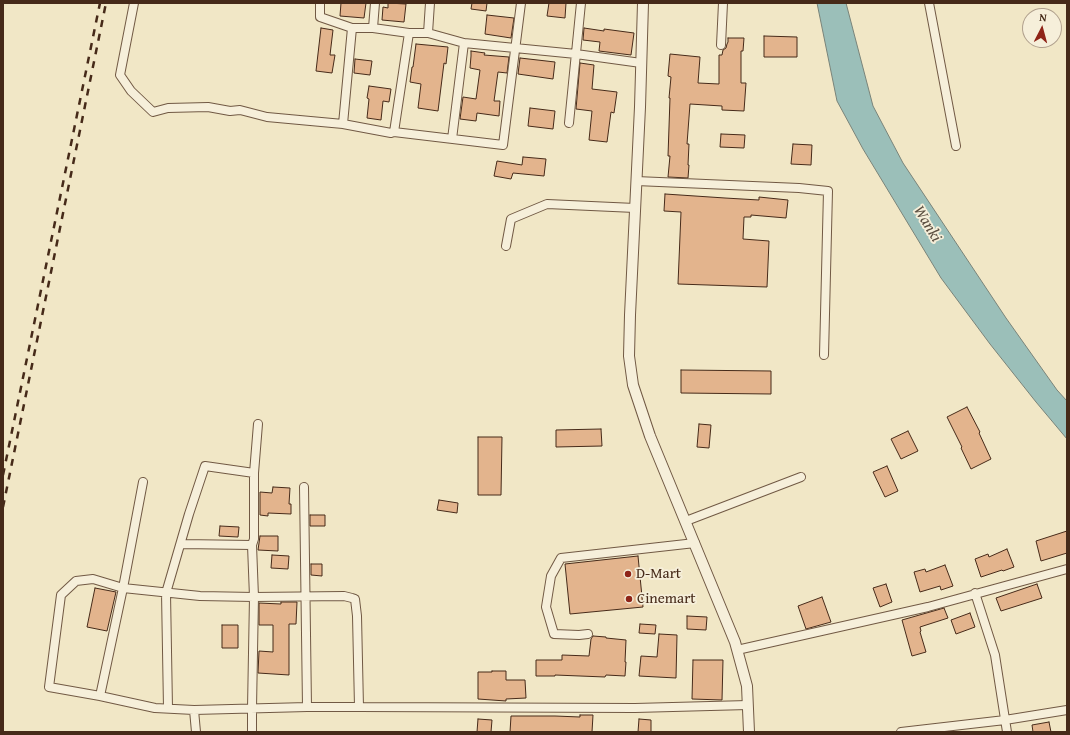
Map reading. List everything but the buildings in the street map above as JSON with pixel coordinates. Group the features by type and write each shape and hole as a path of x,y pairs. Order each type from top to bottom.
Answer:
{"street":[{"path":"134,3 120,75 131,91 153,112 168,108 208,107 230,111 240,110 267,116 343,124 391,133 394,132 502,145 521,3"},
{"path":"320,3 320,17 352,28 373,28 409,33 428,33 464,43 516,47 641,63"},
{"path":"373,28 375,3"},
{"path":"428,33 430,3"},
{"path":"569,123 581,3"},
{"path":"643,3 630,315 629,356 633,385 650,436 735,642 747,686 748,732"},
{"path":"721,45 723,3"},
{"path":"929,3 956,146"},
{"path":"343,124 352,28"},
{"path":"394,132 409,33"},
{"path":"452,139 464,43"},
{"path":"636,180 799,188 828,191 824,355"},
{"path":"506,246 511,219 546,204 635,208"},
{"path":"252,732 254,597 252,545 254,539 254,473 258,424"},
{"path":"168,708 166,593 189,514 205,466 254,473"},
{"path":"686,521 801,477"},
{"path":"100,696 124,588 143,482"},
{"path":"304,487 307,707"},
{"path":"588,634 554,634 546,607 552,576 561,558 695,543"},
{"path":"181,544 252,545"},
{"path":"737,650 928,607 1067,569"},
{"path":"359,707 357,616 355,600 352,598 344,596 200,596 124,588 92,579 76,581 61,595 49,687 155,708 194,710 307,707 635,708 748,704"},
{"path":"975,593 995,655 1007,732"},
{"path":"194,710 196,732"},
{"path":"901,732 1005,720 1067,710"}],"water":[{"name":"Wanki","path":"817,3 846,3 873,106 903,163 1006,318 1057,390 1067,401 1067,439 990,344 941,278 863,149 837,101"}],"railway":[{"path":"3,475 100,3"},
{"path":"3,507 106,3"}],"place":[{"name":"D-Mart","path":"628,574"},
{"name":"Cinemart","path":"629,599"}]}
